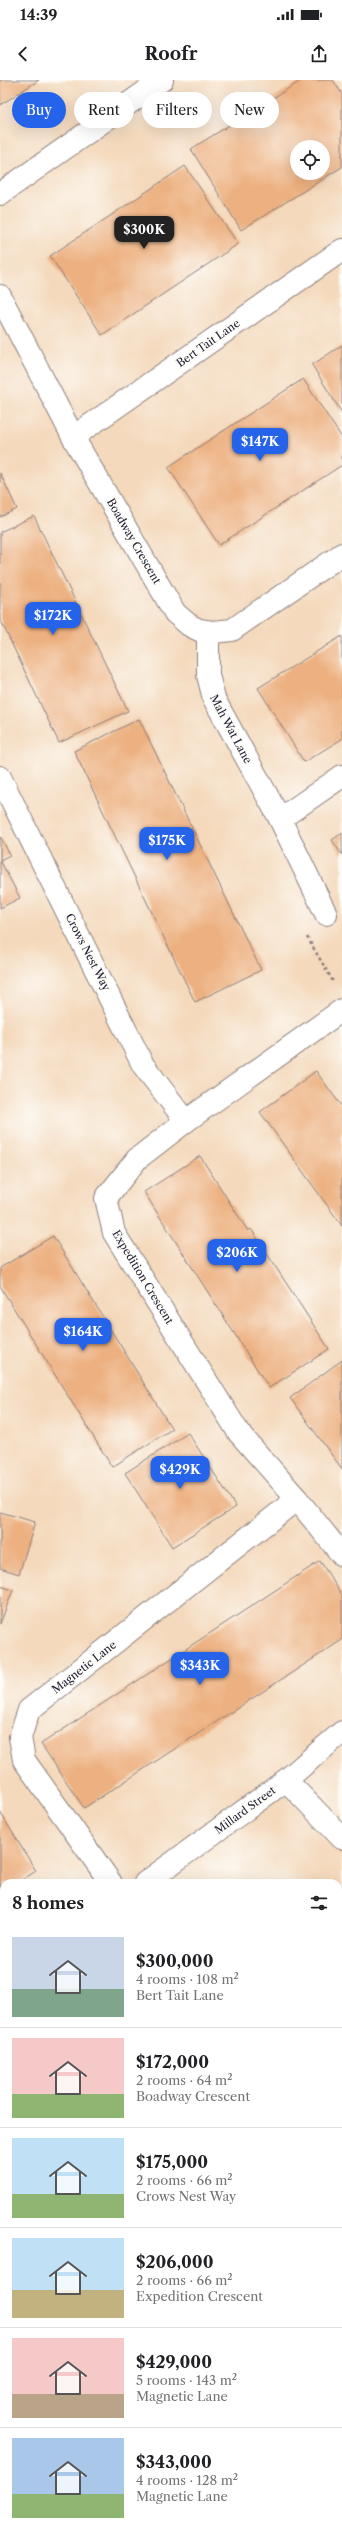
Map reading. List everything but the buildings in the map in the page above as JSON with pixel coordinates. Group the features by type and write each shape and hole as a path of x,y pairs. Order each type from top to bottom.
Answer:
{"street":[{"path":"0,194 162,80"},
{"name":"Bert Tait Lane","path":"73,437 342,250"},
{"name":"Boadway Crescent","path":"0,296 73,437 176,613 189,625 208,632 224,632 239,626 342,554"},
{"name":"Mah Wat Lane","path":"208,632 208,675 214,700 280,819 326,914"},
{"path":"280,819 342,776"},
{"name":"Crows Nest Way","path":"0,777 144,1064 186,1121"},
{"name":"Expedition Crescent","path":"340,1015 186,1121 137,1159 106,1198 114,1233 239,1433 298,1499 342,1555"},
{"name":"Magnetic Lane","path":"108,1879 24,1760 20,1737 29,1710 298,1499"},
{"name":"Millard Street","path":"150,1879 286,1780 342,1732"},
{"path":"286,1780 342,1838"}],"path":[{"path":"326,914 302,927 335,984"}]}
